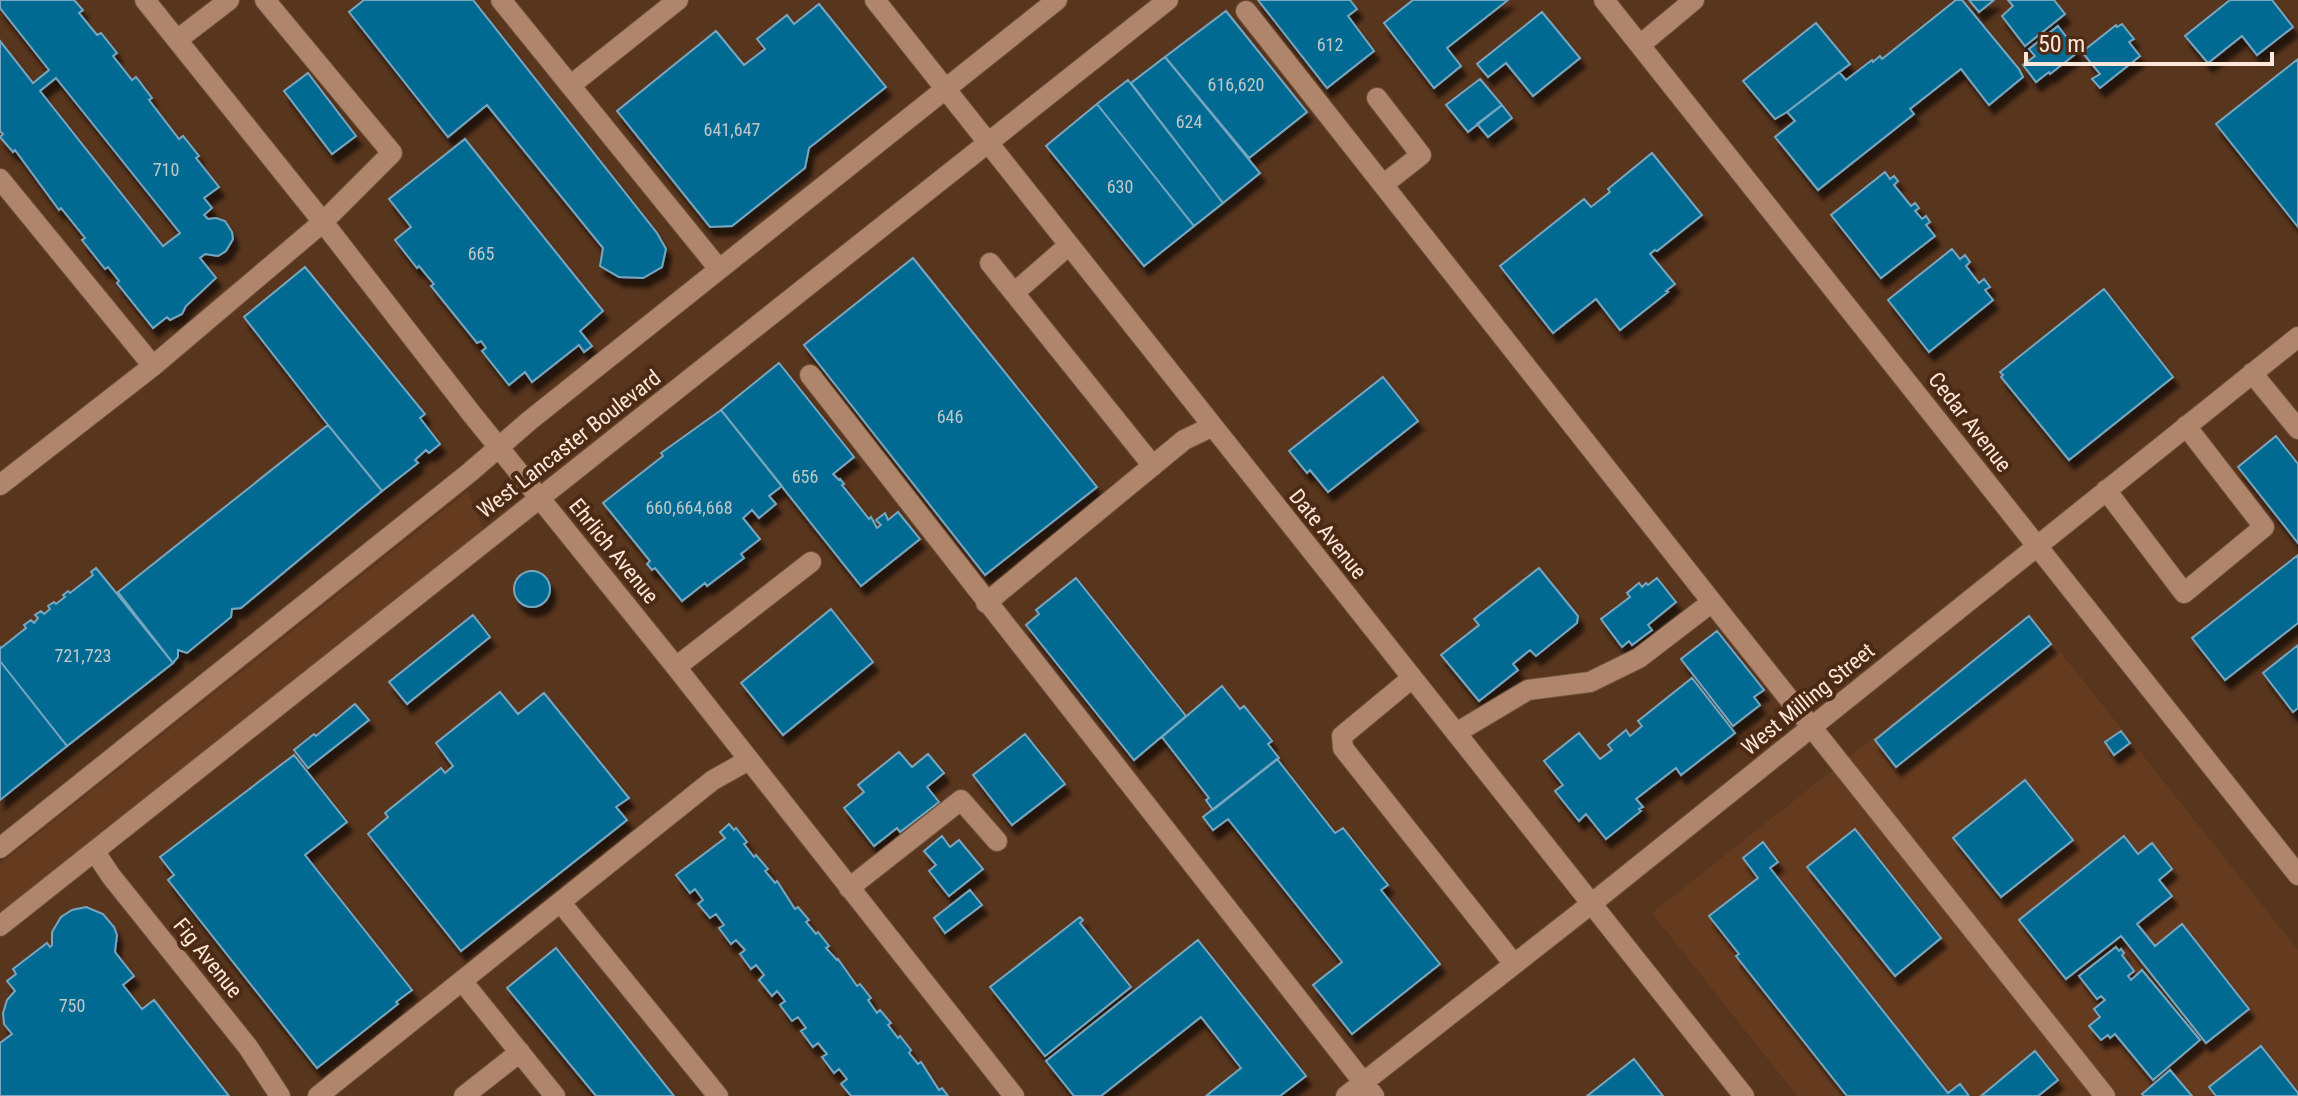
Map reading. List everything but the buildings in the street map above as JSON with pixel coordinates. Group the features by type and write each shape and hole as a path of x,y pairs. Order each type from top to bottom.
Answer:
{"street":[{"name":"Ehrlich Avenue","path":"145,0 1014,1096"},
{"path":"177,40 229,0"},
{"path":"0,485 153,366 323,222 392,153 265,0"},
{"path":"502,0 719,269"},
{"path":"571,85 678,0"},
{"name":"Date Avenue","path":"875,0 1744,1096"},
{"name":"West Lancaster Boulevard","path":"0,848 1057,0"},
{"name":"West Lancaster Boulevard","path":"0,926 1168,0"},
{"name":"Cedar Avenue","path":"1604,0 2298,875"},
{"path":"1640,45 1694,0"},
{"path":"1246,11 2105,1096"},
{"path":"1377,98 1421,155 1384,184"},
{"path":"3,188 153,366"},
{"path":"1014,293 1069,245"},
{"path":"990,263 1153,466"},
{"name":"West Milling Street","path":"1346,1096 1368,1089 1514,964 2298,337"},
{"path":"2252,373 2298,429"},
{"path":"810,375 1368,1089"},
{"path":"2106,490 2184,593 2264,527 2186,426"},
{"path":"986,603 1184,440 1211,427"},
{"path":"676,667 811,562"},
{"path":"1456,733 1528,690 1590,682 1639,658 1712,602"},
{"path":"1412,678 1342,736 1343,748 1514,964"},
{"path":"318,1096 713,780 749,760"},
{"path":"849,888 961,800 997,841"},
{"name":"Fig Avenue","path":"95,852 248,1047 280,1096"},
{"path":"561,903 718,1096"},
{"path":"462,981 555,1096"},
{"path":"464,1096 520,1052"}],"shaded area":[{"path":"468,491 484,531 0,917 0,864"},
{"path":"2030,614 2298,950 2298,1096 1797,1096 1652,913"}]}
